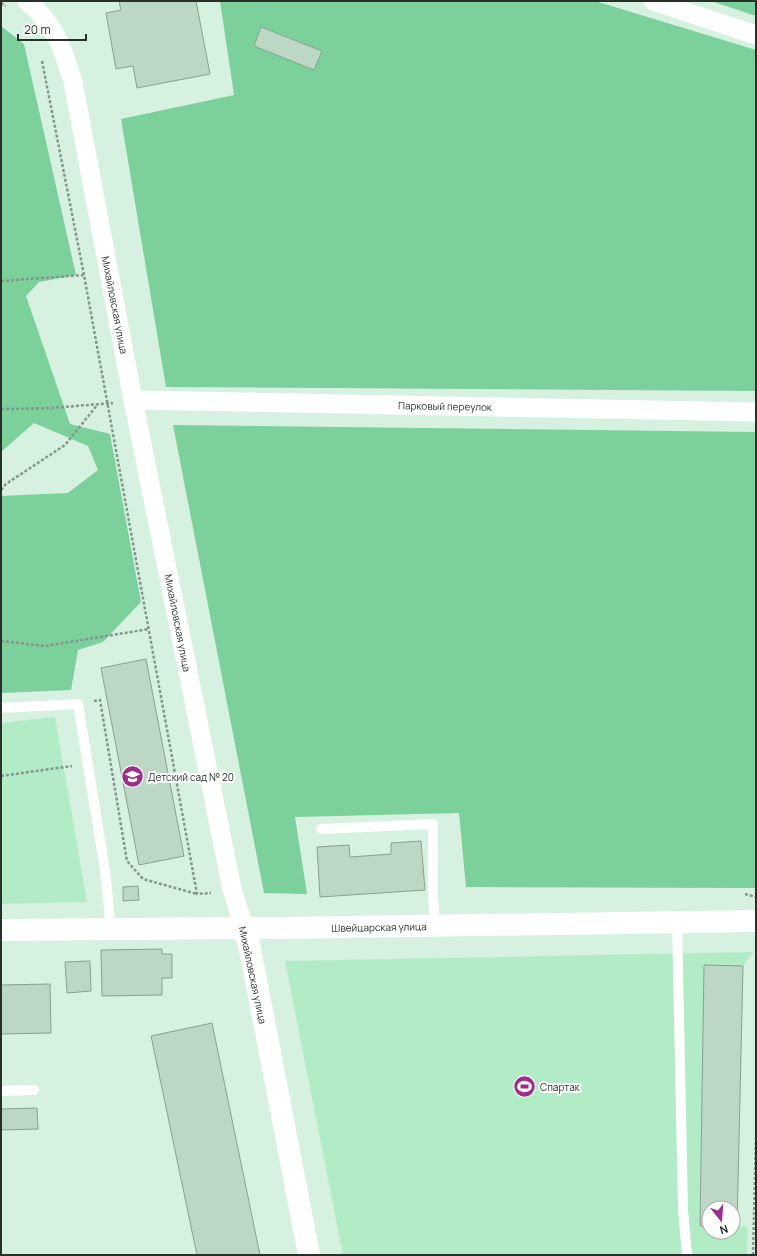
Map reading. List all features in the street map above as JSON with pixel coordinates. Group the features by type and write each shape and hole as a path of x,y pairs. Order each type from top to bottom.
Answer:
{"street":[{"name":"Михайловская улица","path":"27,1 41,13 53,30 64,52 73,82 133,400 232,889 250,949 309,1255"},
{"path":"653,1 756,35"},
{"name":"Парковый переулок","path":"133,400 756,412"},
{"name":"Швейцарская улица","path":"1,930 278,928 756,921"}],"lane":[{"path":"1,708 78,704 104,870 111,929"},
{"path":"321,829 433,824 433,897 435,926"},
{"path":"677,922 683,1210 687,1255"},
{"path":"1,1091 34,1090"}],"path":[{"path":"42,58 84,275 197,894"},
{"path":"1,281 84,275"},
{"path":"1,408 51,408 107,404 133,400"},
{"path":"1,490 6,484 64,445 98,404"},
{"path":"1,640 45,646 149,629"},
{"path":"100,700 127,861 143,879 197,894 216,893"},
{"path":"1,776 63,768"},
{"path":"745,894 756,897"},
{"path":"753,1255 756,1136"}],"green space":[{"path":"220,1 595,1 756,50 756,391 166,387 121,119 234,95"},
{"path":"711,1 756,1 756,16"},
{"path":"1,26 24,44 76,275 39,282 26,296 70,424 110,434 141,602 103,642 78,650 71,690 1,693 1,496 68,493 98,470 88,446 34,423 1,452"},
{"path":"173,425 756,432 756,888 466,887 459,813 295,817 307,894 264,893"},
{"path":"55,717 87,902 1,904 1,723"},
{"name":"Спартак","path":"753,952 743,966 738,1200 701,1200 701,1240 741,1240 741,1226 748,1227 747,1255 343,1255 285,961"}],"building":[{"path":"119,1 196,1 210,74 137,88 133,66 116,69 106,13 121,10"},
{"path":"261,27 322,51 314,70 254,46"},
{"path":"146,659 184,856 139,865 101,668"},
{"path":"421,841 425,890 320,897 317,847 349,845 350,857 391,854 391,843"},
{"path":"138,886 139,900 123,901 123,887"},
{"path":"162,949 162,954 172,954 172,978 162,978 162,995 102,996 101,950"},
{"path":"90,961 91,991 67,993 65,962"},
{"path":"704,965 743,966 738,1200 701,1200 700,1226"},
{"path":"50,984 51,1033 1,1034 1,985"},
{"path":"212,1023 260,1255 197,1255 151,1036"},
{"path":"37,1108 38,1129 1,1130 1,1109"}],"place":[{"name":"Детский сад № 20","path":"133,777"},
{"name":"Спартак","path":"525,1087"}]}
